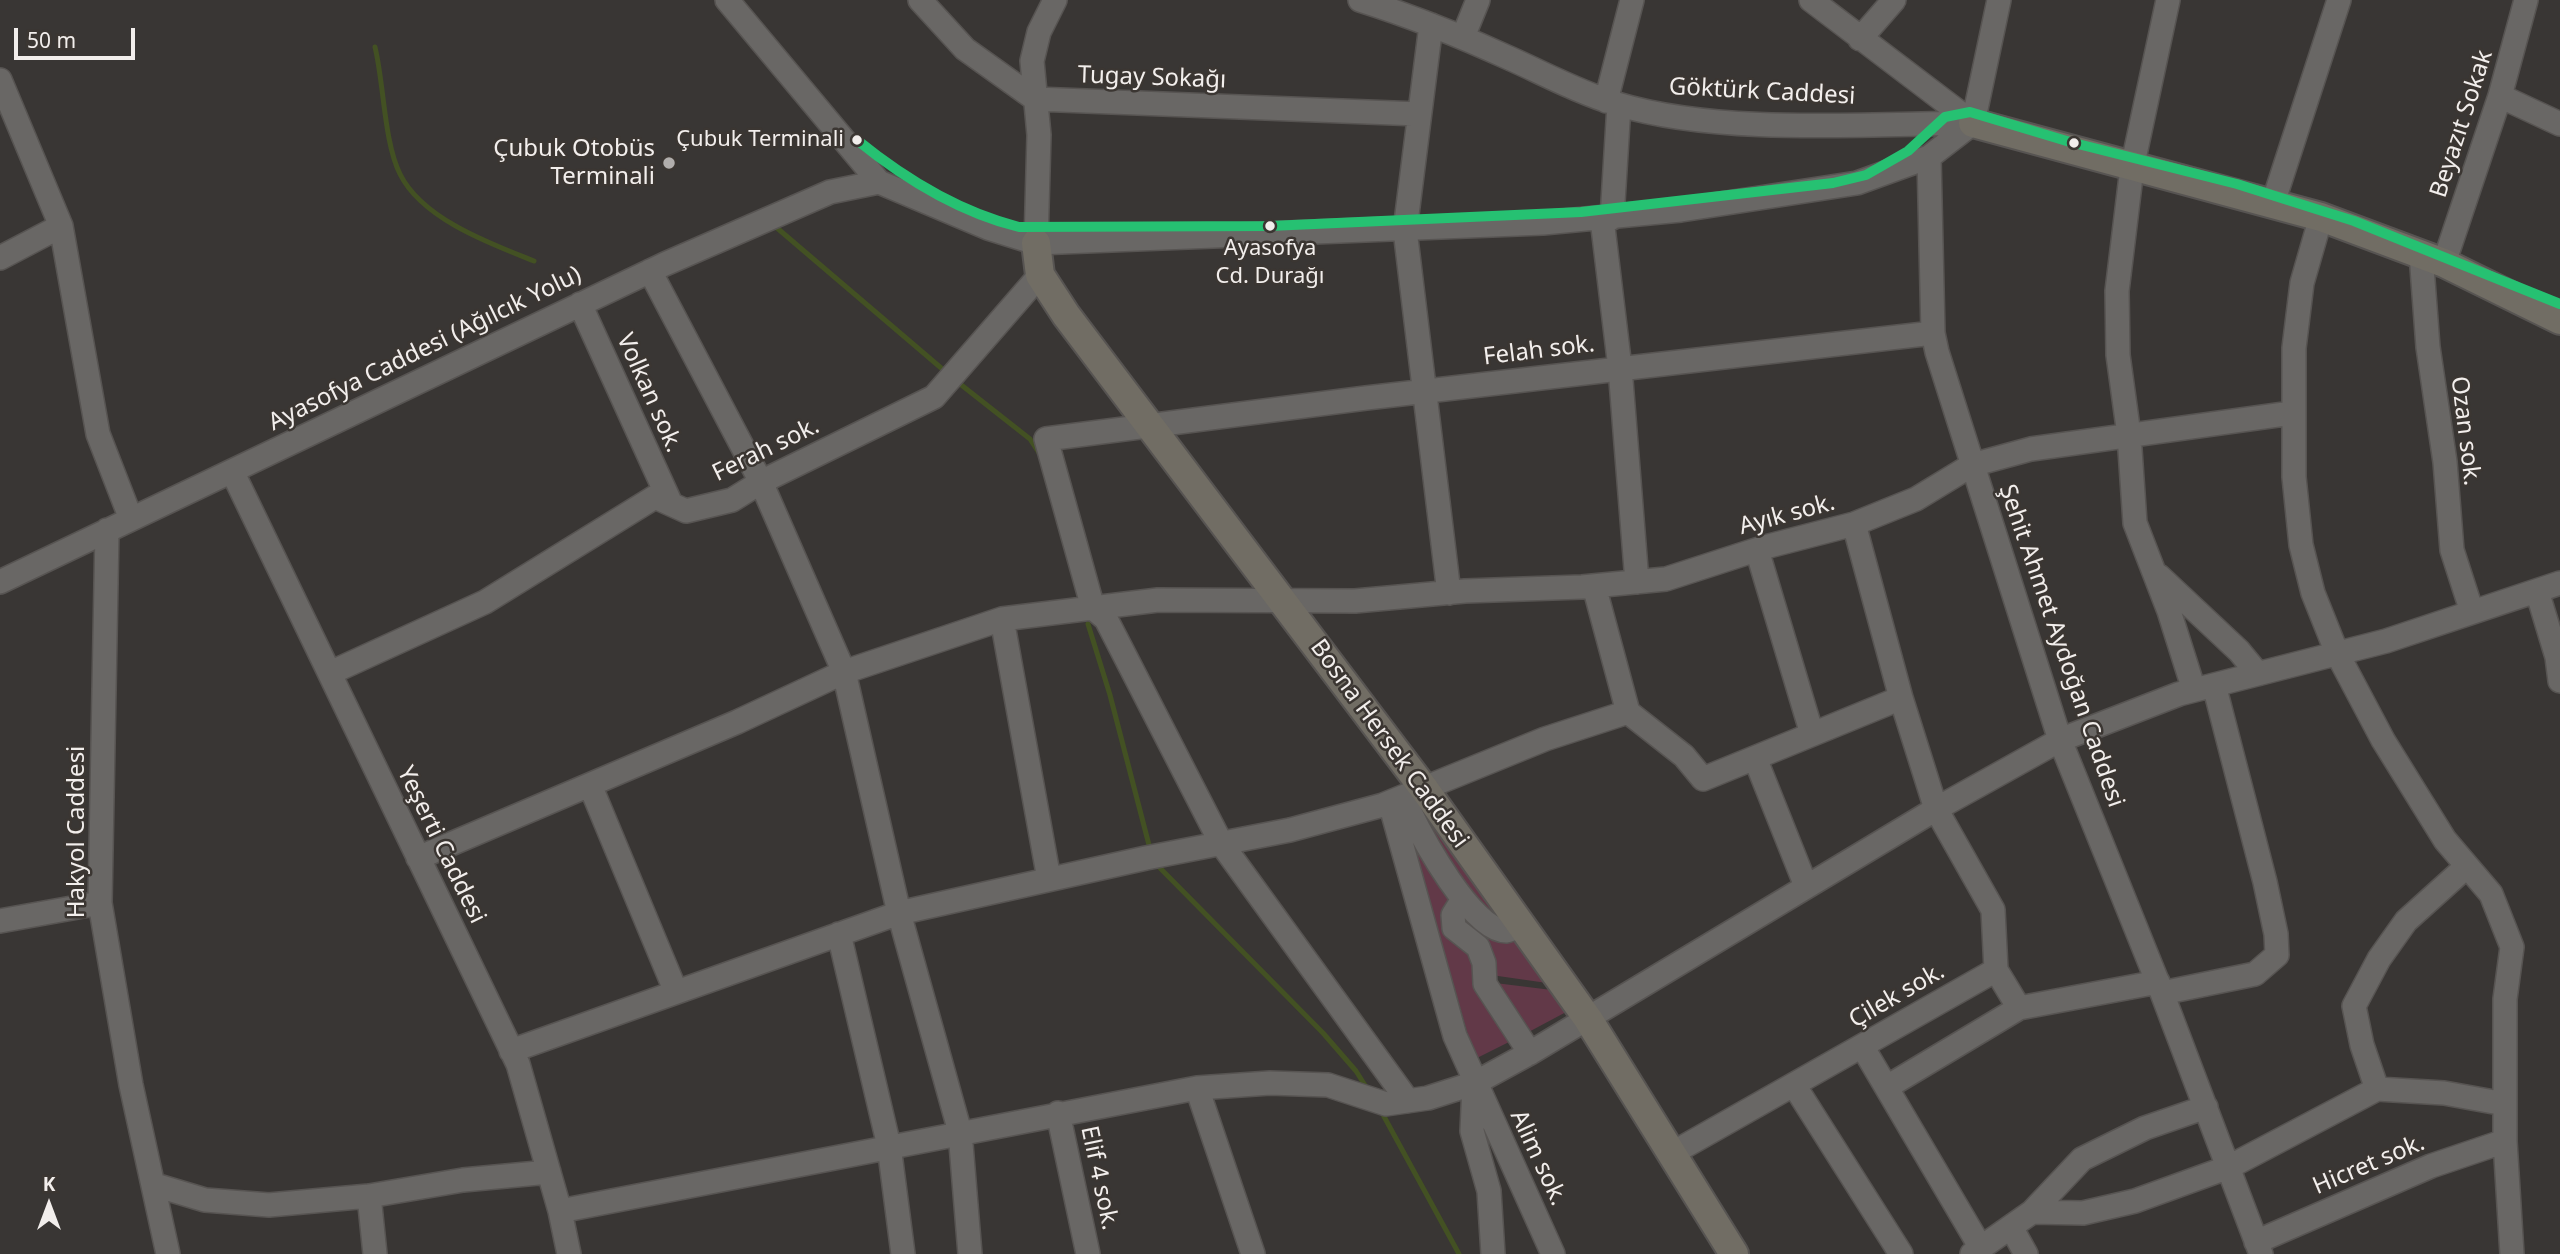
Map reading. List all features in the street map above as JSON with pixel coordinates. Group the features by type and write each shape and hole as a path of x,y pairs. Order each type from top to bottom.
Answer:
{"main road":[{"path":"1973,123 2132,168 2273,202 2320,217 2432,258 2560,320"},
{"name":"Bosna Hersek Caddesi","path":"1036,243 1040,275 1066,315 1425,790 1588,1019 1734,1254"}],"street":[{"path":"727,0 878,181 988,228 1036,243 1405,230 1607,218 1815,191 1866,180 1929,157 1973,123 1999,0"},
{"path":"920,0 965,49 1035,99"},
{"path":"1036,243 1039,135 1034,49 1055,0"},
{"name":"Göktürk Caddesi","path":"1360,0 1463,37 1613,103 1667,114 1730,121 1973,123"},
{"path":"1463,37 1478,0"},
{"path":"1632,0 1613,103 1607,218 1637,582"},
{"path":"1811,0 1973,123"},
{"path":"1860,39 1894,0"},
{"path":"1886,1087 2019,1008 2255,974 2277,955 2265,882 2204,688 2135,523 2129,435 2118,355 2117,291 2132,168 2168,0"},
{"path":"2273,202 2339,0"},
{"name":"Beyazıt Sokak","path":"2432,258 2500,96 2526,0"},
{"path":"1431,25 1405,230 1449,593"},
{"path":"0,80 61,226 98,434 131,519"},
{"path":"2500,96 2560,124"},
{"name":"Tugay Sokağı","path":"1035,99 1419,114"},
{"name":"Şehit Ahmet Aydoğan Caddesi","path":"1929,157 1933,332 1972,465 2060,740 2160,988 2259,1248"},
{"name":"Ayasofya Caddesi (Ağılcık Yolu)","path":"3,575 131,519 650,271 830,192 878,181"},
{"path":"2320,217 2302,283 2294,348 2294,477 2301,545 2313,593 2337,653 2397,762 2445,840 2491,894 2512,947 2505,999 2505,1141 2509,1253"},
{"path":"0,258 61,226"},
{"name":"Ozan sok.","path":"2432,258 2428,347 2445,462 2452,550 2472,612"},
{"path":"650,271 761,482 844,673 899,913 960,1132 970,1254"},
{"name":"Ferah sok.","path":"330,673 485,602 655,497 686,511 732,500 761,482 934,397 1040,275"},
{"name":"Volkan sok.","path":"580,304 671,504"},
{"name":"Felah sok.","path":"1093,608 1046,439 1426,391 1933,332"},
{"name":"Ayık sok.","path":"418,858 844,673 1002,619 1158,600 1281,598 1355,601 1666,579 1757,550 1854,524 1916,499 1972,465 2031,449 2292,413"},
{"name":"Yeşerti Caddesi","path":"232,471 511,1051 549,1172 569,1254"},
{"path":"1854,524 1901,698 1936,809 1993,910 1996,970 2019,1008"},
{"name":"Hakyol Caddesi","path":"107,530 100,903 131,1085 168,1254"},
{"path":"1757,550 1812,734"},
{"path":"2154,572 2239,651 2258,674"},
{"path":"560,1211 1197,1088 1270,1083 1328,1085 1386,1104 1429,1098 1475,1083 1530,1053 1936,809 2060,740 2204,688 2337,653 2560,583"},
{"path":"1594,586 1628,712 1684,756 1703,779 1901,698"},
{"path":"2537,591 2557,657 2560,681"},
{"path":"1093,608 1106,620 1221,843 1408,1101"},
{"path":"1002,619 1049,880"},
{"path":"511,1051 899,913 1392,808 1425,790 1545,739 1628,712"},
{"path":"1755,758 1806,887"},
{"path":"590,785 676,992"},
{"path":"1392,808 1409,810 1429,850 1463,899 1499,929 1509,930 1521,925"},
{"name":"Alim sok.","path":"1392,808 1455,1036 1553,1254"},
{"path":"2377,1089 2362,1045 2354,1006 2379,959 2406,921 2468,866"},
{"path":"1463,899 1453,915 1454,928 1478,947 1484,963 1485,984 1530,1053"},
{"path":"0,921 100,903"},
{"path":"839,934 889,1146 903,1254"},
{"name":"Çilek sok.","path":"1671,1154 1996,970"},
{"path":"1863,1046 1976,1251 2032,1212 2082,1159 2146,1128 2206,1107"},
{"path":"1475,1083 1472,1131 1489,1191 1493,1254"},
{"path":"1794,1085 1901,1254"},
{"path":"1197,1088 1253,1254"},
{"path":"2032,1212 2083,1213 2135,1200 2229,1167 2377,1089 2444,1093 2505,1104"},
{"name":"Elif 4 sok.","path":"1058,1113 1088,1254"},
{"name":"Hicret sok.","path":"2259,1248 2431,1166 2505,1141"},
{"path":"155,1185 205,1200 247,1205 369,1196 463,1180 549,1172"},
{"path":"369,1196 374,1254"},
{"path":"2011,1227 2026,1254"}],"shaded area":[{"path":"1421,809 1504,923 1466,898 1414,814"},
{"path":"1405,819 1456,895 1463,942 1517,1038 1475,1059"},
{"path":"1458,915 1515,939 1547,983 1491,975"},
{"path":"1487,982 1552,990 1568,1011 1523,1035"}],"waterway":[{"path":"375,47 387,130 395,161 410,190 424,204 459,228 534,261"},
{"path":"777,228 947,373"},
{"path":"955,380 1030,439 1041,456"},
{"path":"1088,624 1110,695 1149,845"},
{"path":"1160,868 1323,1033 1356,1071 1368,1090"},
{"path":"1381,1111 1459,1254"}],"transit line":[{"path":"857,140 914,181 954,203 975,213 1019,227 1270,226 1581,212 1833,183 1866,175 1908,151 1945,117 1970,112 2070,142 2237,184 2354,221 2560,304"}],"place":[{"name":"Çubuk Terminali","path":"857,140"},
{"name":"Çubuk Otobüs Terminali","path":"669,163"},
{"name":"Ayasofya Cd. Durağı","path":"1270,226"}]}
